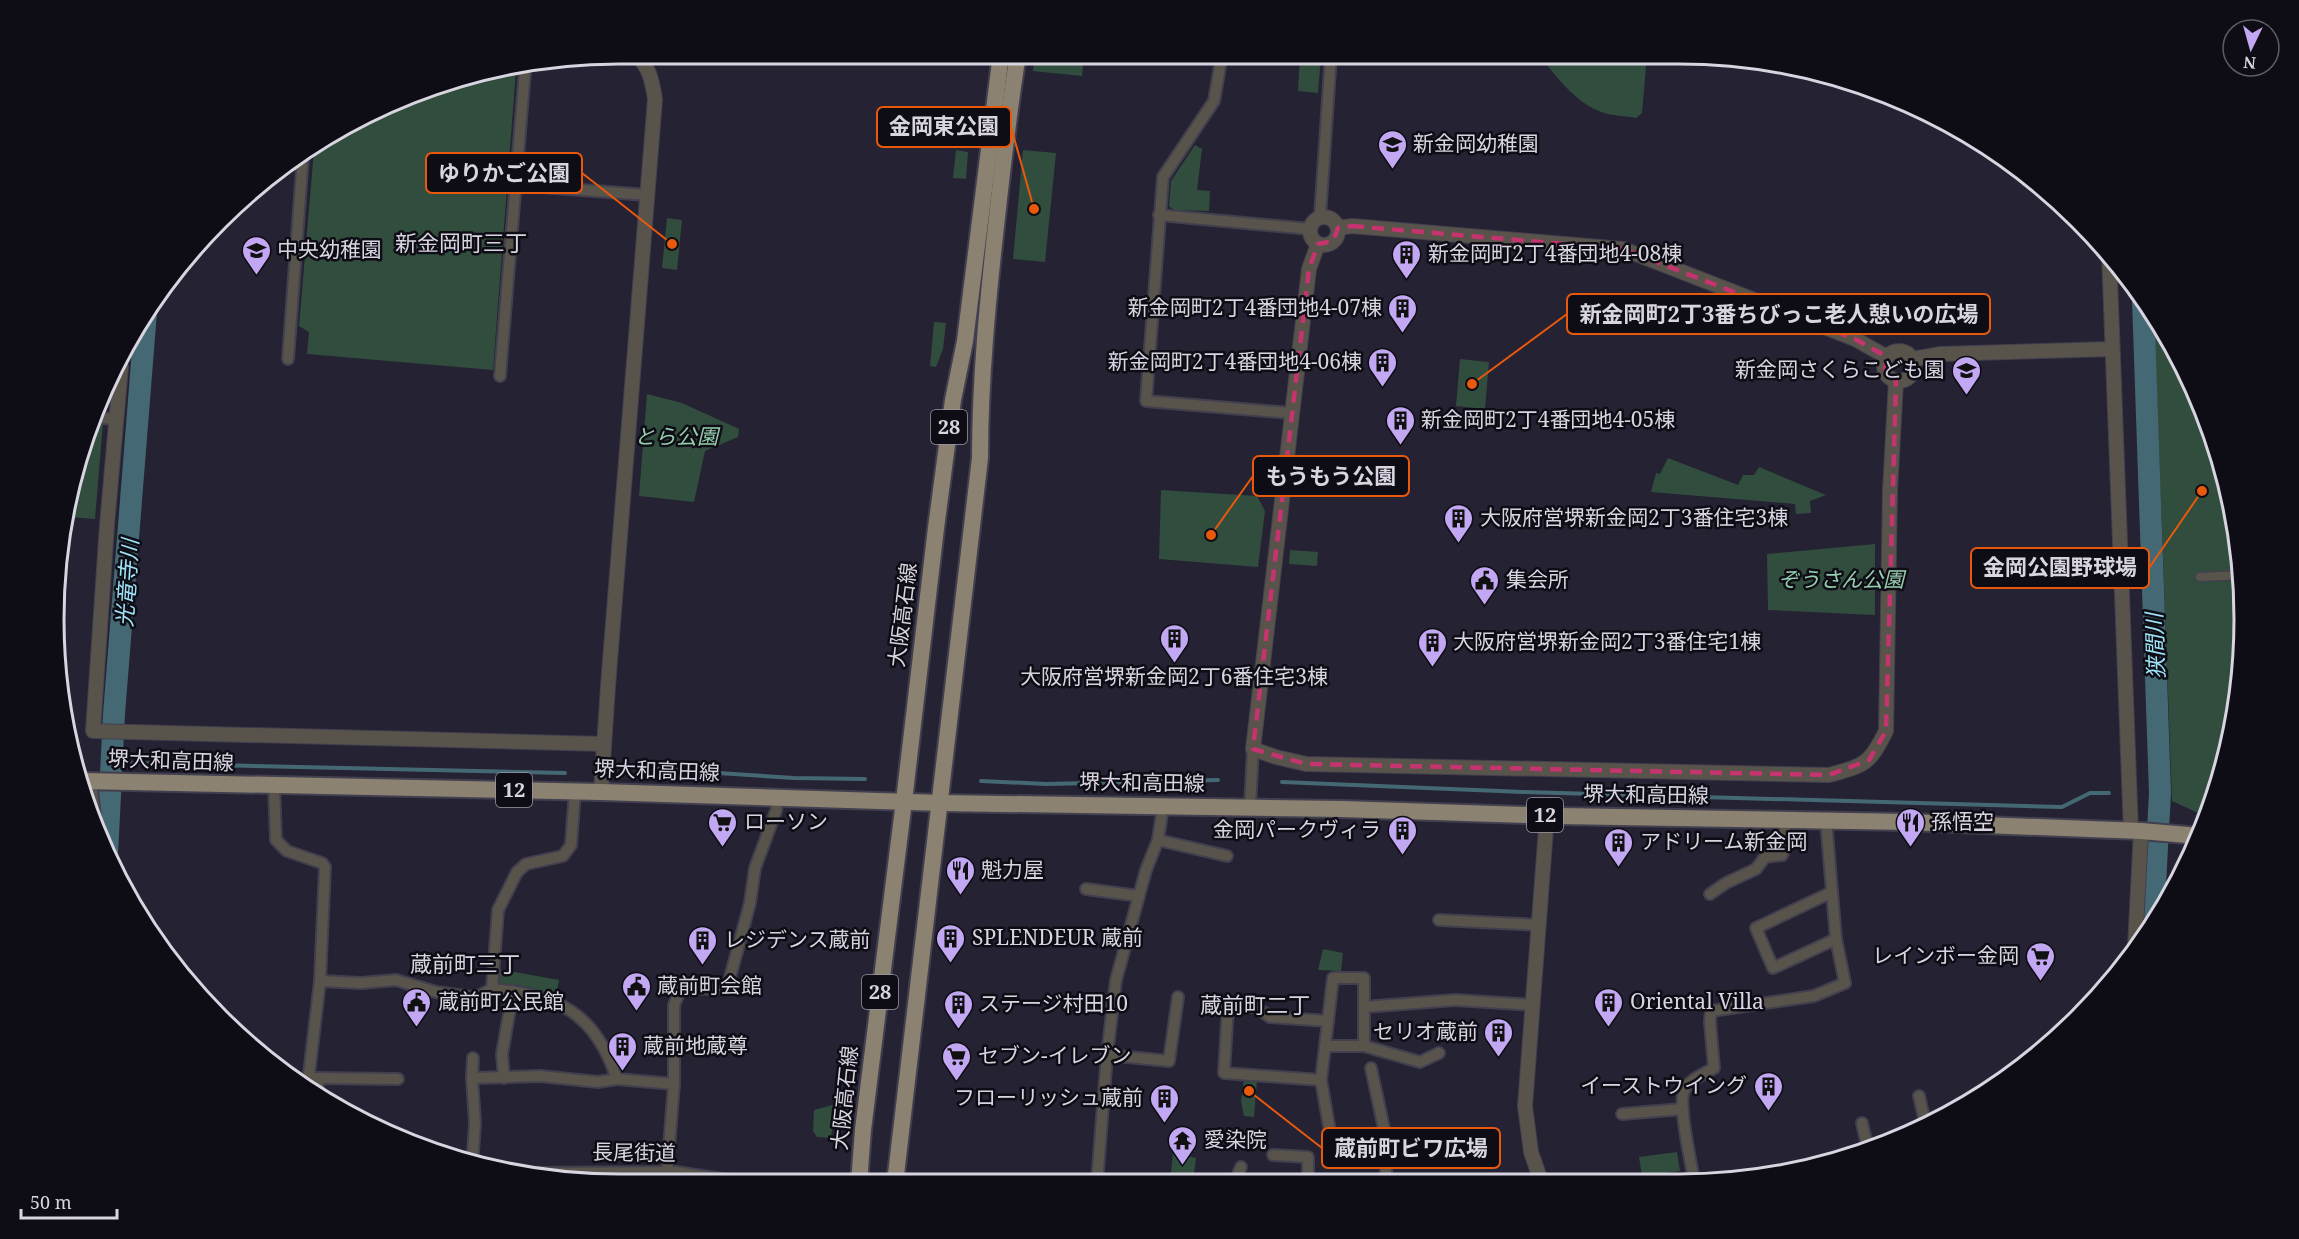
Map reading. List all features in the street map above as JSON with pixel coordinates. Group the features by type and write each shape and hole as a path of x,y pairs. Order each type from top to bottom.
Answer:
{"main road":[{"name":"大阪高石線","path":"860,1174 866,1106 936,528 953,400 965,341 1000,64"},
{"name":"28","path":"896,1174 980,458 982,380 989,285 1016,64"},
{"name":"堺大和高田線","path":"90,782 575,791 941,803 1250,807 1826,820 2140,831 2191,835"}],"street":[{"path":"601,792 655,99 652,76 644,64"},
{"path":"1220,64 1214,101 1163,177 1146,401 1291,413"},
{"path":"1320,217 1329,64"},
{"path":"500,376 525,73"},
{"path":"288,359 302,164"},
{"path":"516,185 647,195"},
{"path":"1159,215 1310,229"},
{"path":"1320,217 1332,219 1338,228 1333,241 1325,245 1313,240 1310,229 1314,220 1320,217"},
{"path":"1338,228 1352,226 1623,249 1855,339 1887,357"},
{"path":"1250,807 1253,749 1291,413 1309,269 1318,244"},
{"path":"2110,269 2112,349 2140,831 2135,936"},
{"path":"1913,359 1941,354 2112,349"},
{"path":"1900,350 1910,355 1914,369 1910,377 1896,381 1891,379 1885,371 1884,361 1887,357 1890,353 1900,350"},
{"path":"120,378 93,731 604,744"},
{"path":"1253,749 1306,764 1829,775 1852,769 1869,760 1886,731 1890,491 1896,381"},
{"path":"103,418 117,419"},
{"path":"2200,577 2232,575"},
{"path":"274,786 276,840 287,851 322,863 325,867 320,981 309,1074 318,1085"},
{"path":"492,989 498,910 517,872 526,864 563,856 571,845 575,791"},
{"path":"668,1173 674,1084 674,1005 680,991 690,987 718,990 728,984 750,903 754,868 776,811 778,798"},
{"path":"1098,1174 1107,1055 1116,980 1139,896 1158,840 1163,806"},
{"path":"1538,1174 1531,1152 1525,1106 1547,815"},
{"path":"1710,894 1726,883 1756,869 1766,857 1782,855 1785,849 1785,820"},
{"path":"1693,1174 1683,1109 1683,1091 1691,1082 1714,1068 1710,1011 1814,996 1845,983 1836,939 1826,820"},
{"path":"1158,840 1227,856"},
{"path":"1086,889 1139,896"},
{"path":"1832,892 1756,928 1773,968 1836,939"},
{"path":"1439,920 1539,925"},
{"path":"1329,1126 1322,1080 1333,978 1365,978 1364,1046"},
{"path":"320,981 361,983 396,980 436,992 471,997 479,996 492,989 536,994 558,1002 577,1013 606,1047 617,1079"},
{"path":"504,1078 502,1054 513,991"},
{"path":"1107,1055 1169,1061 1178,998"},
{"path":"1364,1007 1455,1000 1533,1005"},
{"path":"1322,1080 1224,1073 1227,1006 1256,1007 1270,1017 1328,1021"},
{"path":"1325,1046 1364,1046 1420,1062 1439,1053"},
{"path":"473,1058 475,1123 473,1155"},
{"path":"1371,1068 1386,1138 1386,1174"},
{"path":"472,1078 540,1076 598,1082 617,1079 674,1084"},
{"path":"314,1078 398,1079"},
{"path":"1919,1096 1924,1117"},
{"path":"1622,1114 1683,1109"},
{"path":"1862,1123 1866,1142"},
{"path":"1273,1155 1308,1157 1308,1174"},
{"path":"1238,1174 1241,1167"},
{"name":"長尾街道","path":"617,1174 679,1174"}],"highlighted area":[{"path":"1352,226 1623,249 1855,339 1887,357 1885,371 1896,381 1886,731 1869,760 1829,775 1306,764 1253,749 1309,269 1318,244 1333,241 1338,228"}],"green space":[{"path":"1034,64 1083,64 1082,76 1033,71"},
{"path":"1300,64 1320,64 1318,93 1298,91"},
{"path":"1546,64 1646,64 1642,113 1636,118 1608,114 1594,109 1568,89"},
{"path":"516,74 493,370 307,354 309,332 299,326 313,157 374,122 407,107 476,83"},
{"path":"1195,145 1202,149 1197,190 1210,191 1209,211 1174,210 1169,206 1171,181"},
{"path":"956,150 968,152 966,179 953,178"},
{"path":"1023,150 1056,153 1045,262 1013,259"},
{"path":"667,218 682,220 677,270 662,268"},
{"path":"934,322 946,323 943,349 936,367 930,366"},
{"path":"2155,333 2192,407 2216,476 2230,547 2233,583 2234,620 2230,692 2216,763 2199,813 2172,801"},
{"path":"1460,359 1489,362 1485,409 1456,406"},
{"name":"とら公園","path":"647,394 682,403 739,429 738,437 705,451 694,502 639,496"},
{"path":"101,423 103,423 95,519 74,517 83,476"},
{"path":"1668,458 1738,485 1743,475 1754,475 1759,467 1826,495 1810,501 1811,513 1796,514 1795,504 1651,492 1656,473 1660,474"},
{"path":"1161,490 1257,496 1265,511 1258,567 1159,559"},
{"name":"ぞうさん公園","path":"1875,544 1875,615 1768,610 1767,554"},
{"path":"1290,550 1318,552 1317,566 1289,564"},
{"path":"1323,949 1343,953 1341,971 1318,970"},
{"path":"498,969 559,980 556,996 528,987 497,983"},
{"path":"1244,1079 1257,1080 1254,1117 1244,1116 1241,1101"},
{"path":"832,1105 849,1107 848,1122 833,1121 831,1138 817,1137 813,1131 814,1110"},
{"path":"1677,1152 1680,1171 1642,1174 1639,1157"},
{"path":"1173,1153 1196,1158 1194,1174 1171,1174"}],"waterway":[{"name":"狭間川","path":"2144,315 2160,793 2154,907"},
{"name":"光竜寺川","path":"108,834 114,714 144,333"},
{"path":"111,764 565,773"},
{"path":"628,767 794,778 865,779"},
{"path":"981,781 1046,784 1218,780"},
{"path":"1282,782 1523,792 2062,807 2090,793 2109,793"}],"place":[{"name":"新金岡幼稚園","path":"1392,170"},
{"name":"金岡東公園","path":"1034,209"},
{"name":"ゆりかご公園","path":"672,244"},
{"name":"中央幼稚園","path":"256,276"},
{"name":"新金岡町2丁4番団地4-08棟","path":"1407,280"},
{"name":"新金岡町2丁4番団地4-07棟","path":"1403,334"},
{"name":"新金岡町2丁3番ちびっこ老人憩いの広場","path":"1472,384"},
{"name":"新金岡町2丁4番団地4-06棟","path":"1383,388"},
{"name":"新金岡さくらこども園","path":"1966,396"},
{"name":"新金岡町2丁4番団地4-05棟","path":"1400,446"},
{"name":"金岡公園野球場","path":"2202,491"},
{"name":"もうもう公園","path":"1211,535"},
{"name":"大阪府営堺新金岡2丁3番住宅3棟","path":"1459,544"},
{"name":"集会所","path":"1485,606"},
{"name":"大阪府営堺新金岡2丁6番住宅3棟","path":"1174,664"},
{"name":"大阪府営堺新金岡2丁3番住宅1棟","path":"1432,668"},
{"name":"ローソン","path":"723,848"},
{"name":"孫悟空","path":"1910,848"},
{"name":"金岡パークヴィラ","path":"1402,856"},
{"name":"アドリーム新金岡","path":"1619,868"},
{"name":"魁力屋","path":"960,896"},
{"name":"SPLENDEUR 蔵前","path":"951,964"},
{"name":"レジデンス蔵前","path":"703,966"},
{"name":"レインボー金岡","path":"2040,982"},
{"name":"蔵前町会館","path":"636,1012"},
{"name":"蔵前町公民館","path":"417,1028"},
{"name":"Oriental Villa","path":"1609,1028"},
{"name":"ステージ村田10","path":"958,1030"},
{"name":"セリオ蔵前","path":"1499,1058"},
{"name":"蔵前地蔵尊","path":"622,1072"},
{"name":"セブン-イレブン","path":"957,1082"},
{"name":"蔵前町ビワ広場","path":"1249,1091"},
{"name":"イーストウイング","path":"1768,1112"},
{"name":"フローリッシュ蔵前","path":"1164,1124"},
{"name":"愛染院","path":"1183,1166"}],"district":[{"name":"新金岡町三丁","path":"461,243"},
{"name":"蔵前町三丁","path":"465,964"},
{"name":"蔵前町二丁","path":"1255,1005"}]}
